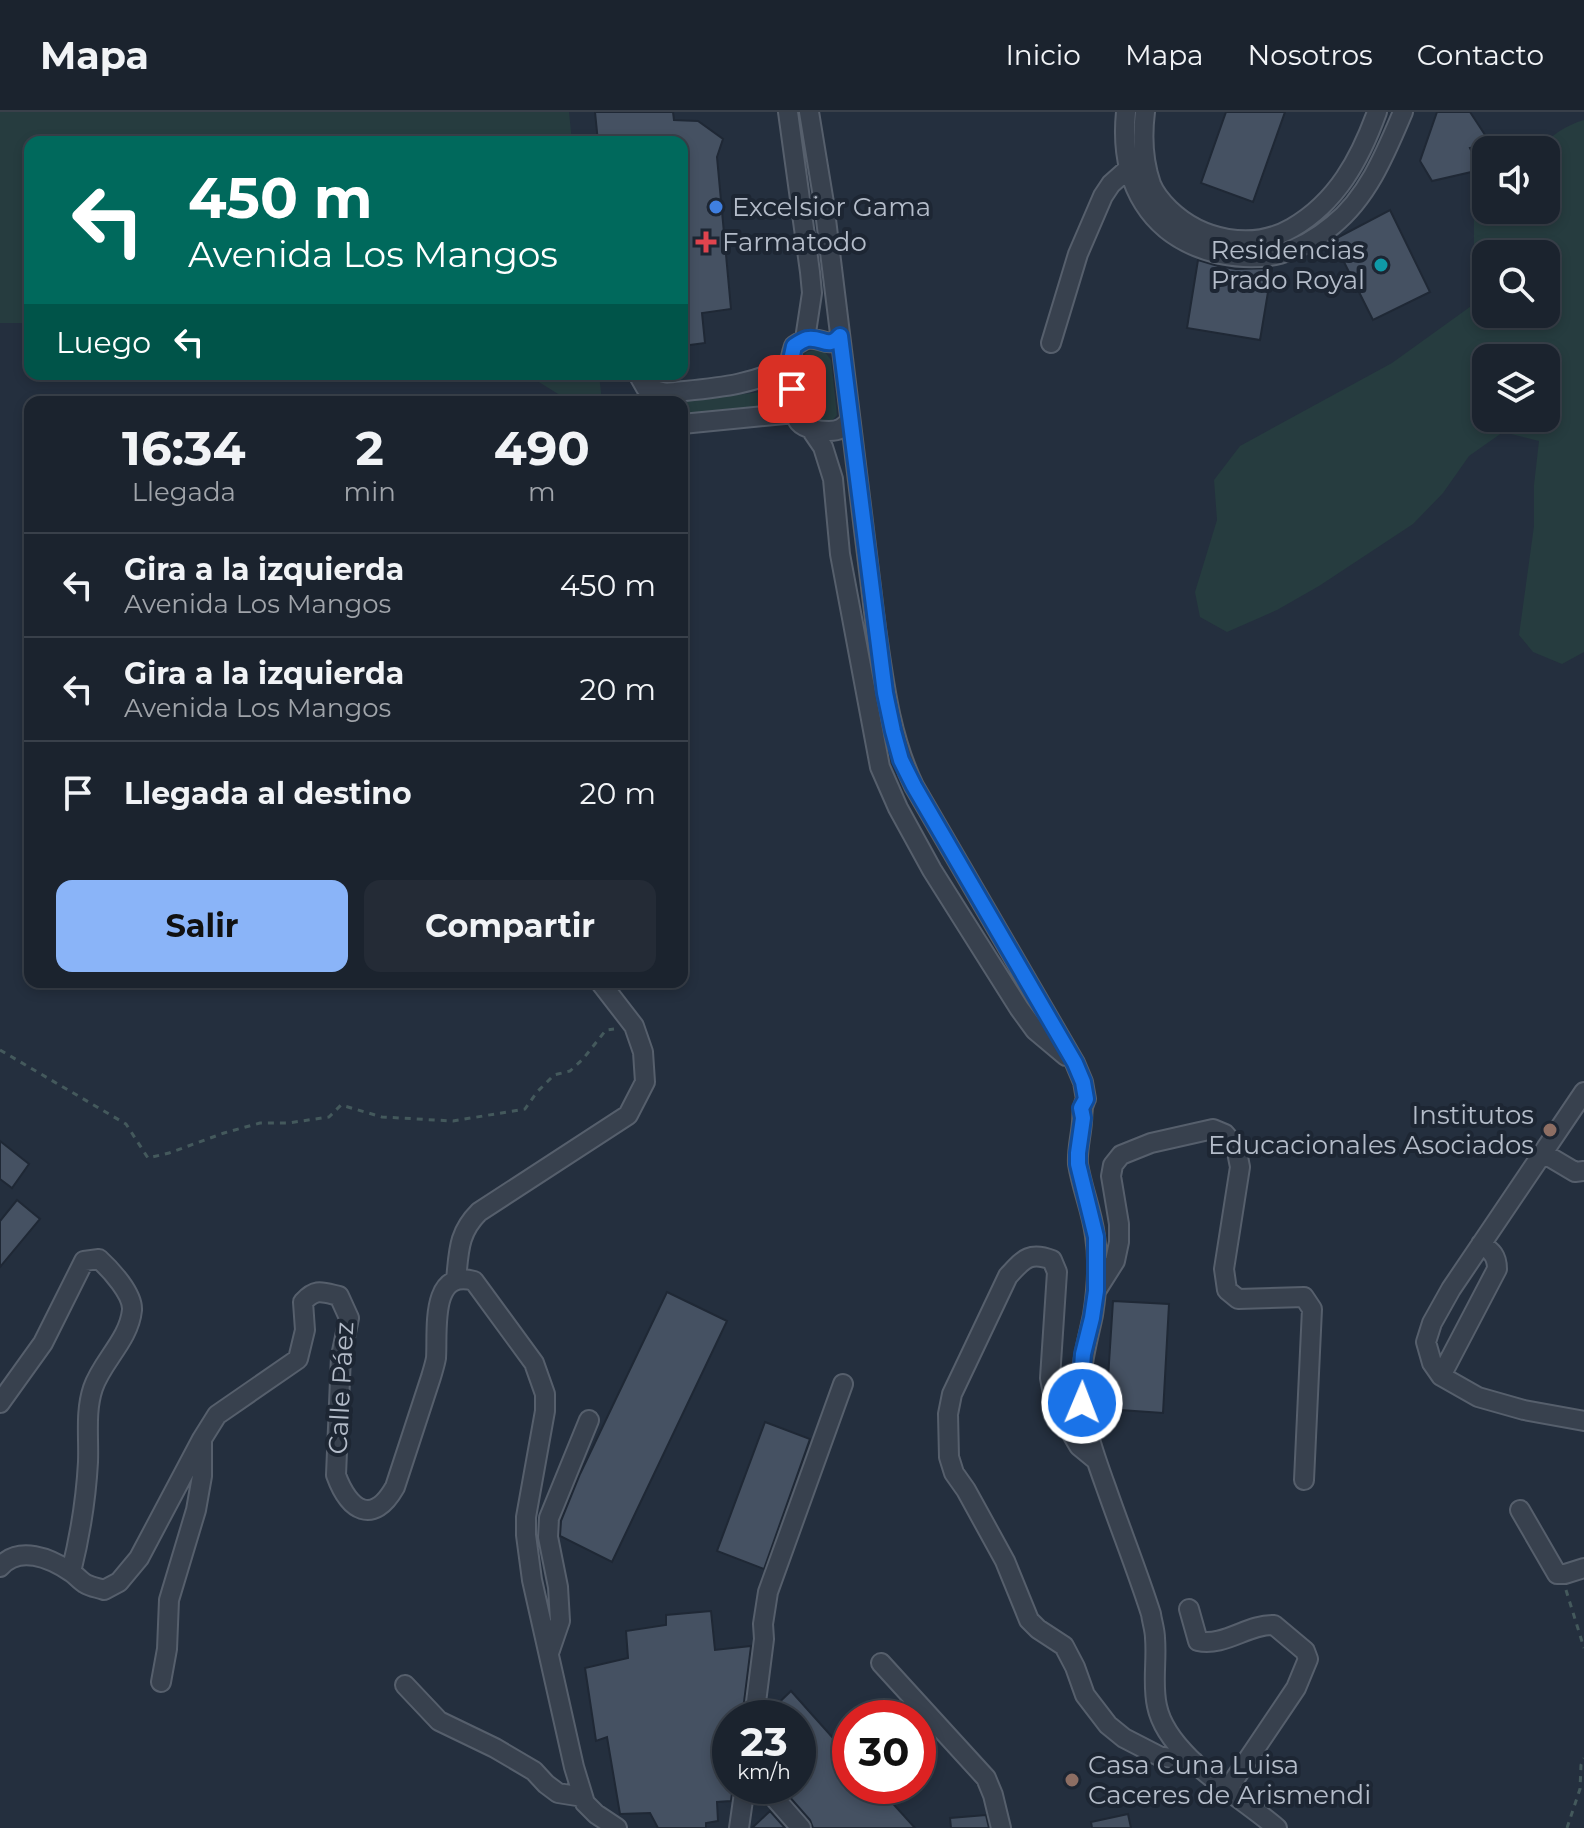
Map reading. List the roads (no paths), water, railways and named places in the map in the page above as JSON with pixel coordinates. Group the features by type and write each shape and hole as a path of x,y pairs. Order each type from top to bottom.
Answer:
{"street":[{"path":"788,112 812,293 805,339"},
{"path":"809,112 824,203 885,693 901,760 1083,1082 1086,1099 1081,1108 1083,1118 1078,1153 1081,1181 1096,1237 1096,1291 1083,1354 1082,1403 1096,1460 1151,1614 1155,1635 1157,1708 1165,1730 1176,1745 1277,1828"},
{"path":"1126,112 1124,129 1129,168 1146,206 1162,226 1184,242 1242,258 1282,255 1323,233 1353,207 1384,156 1403,112"},
{"path":"1145,112 1142,133 1145,155 1152,186 1163,203 1179,219 1202,233 1239,241 1268,237 1290,229 1333,196 1356,159 1377,112"},
{"path":"1051,343 1078,254 1103,196 1129,168"},
{"path":"840,336 832,343 805,339 794,346 790,365 795,413 799,423 823,431 837,431 850,420"},
{"path":"669,396 739,385 790,365"},
{"path":"641,380 646,388 661,396"},
{"path":"688,423 795,413"},
{"path":"810,428 823,447 833,479 840,554 880,767 898,808 932,870 1019,1008 1035,1030 1075,1063"},
{"path":"605,988 634,1026 643,1052 645,1082 628,1115 479,1212 467,1225 460,1245 456,1280 464,1278 474,1281 481,1289 534,1363 545,1394 545,1411 526,1517 532,1580 585,1803 617,1828"},
{"path":"1584,1092 1451,1289 1432,1323 1426,1342 1437,1370 1478,1397 1524,1410 1584,1421"},
{"path":"1096,1291 1115,1261 1119,1242 1111,1176 1113,1165 1121,1155 1151,1143 1213,1129 1225,1134 1236,1147 1240,1167 1224,1269 1227,1290 1238,1299 1304,1297 1312,1309 1304,1480"},
{"path":"1543,1153 1575,1172 1584,1171"},
{"path":"1437,1370 1497,1269 1497,1260 1492,1251 1481,1244"},
{"path":"1096,1460 1079,1446 1055,1405 1050,1378 1057,1272 1052,1260 1030,1257 1008,1276 952,1394 948,1414 949,1457 954,1473 1005,1561 1029,1620 1064,1646 1094,1710 1124,1738 1139,1746 1159,1756 1194,1762"},
{"path":"0,1403 43,1343 84,1261 99,1259 123,1287 132,1306 129,1325 94,1386 89,1406 89,1458 84,1513 71,1572 34,1555 20,1555 3,1562 0,1567"},
{"name":"Calle Páez","path":"71,1572 85,1584 104,1590 119,1582 139,1558 217,1415 298,1359 305,1330 303,1302 312,1293 321,1291 339,1296 349,1318 341,1356 336,1475 341,1489 358,1508 369,1511 380,1507 395,1487 436,1361 441,1295 456,1280"},
{"path":"756,1700 768,1592 843,1384"},
{"path":"549,1653 560,1621 558,1587 548,1537 549,1518 589,1420"},
{"path":"161,1682 167,1649 169,1600 196,1510 202,1476 202,1439"},
{"path":"1520,1510 1557,1574 1584,1568"},
{"path":"1189,1609 1198,1641 1211,1642 1274,1625 1305,1651 1308,1659 1296,1688 1228,1789"},
{"path":"881,1663 986,1778 1001,1828"},
{"path":"405,1685 439,1721 534,1771 558,1793 583,1797"},
{"path":"739,1828 742,1804"},
{"path":"780,1804 801,1828"}],"place":[{"name":"Excelsior Gama","path":"716,207"},
{"name":"Farmatodo","path":"706,242"},
{"name":"Residencias Prado Royal","path":"1381,265"},
{"name":"Institutos Educacionales Asociados","path":"1550,1130"},
{"name":"Casa Cuna Luisa Caceres de Arismendi","path":"1072,1780"}]}
